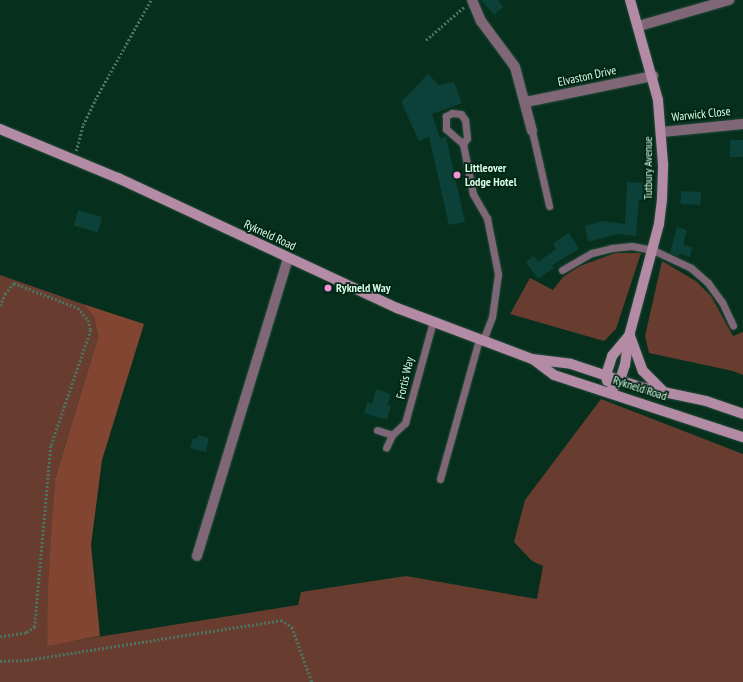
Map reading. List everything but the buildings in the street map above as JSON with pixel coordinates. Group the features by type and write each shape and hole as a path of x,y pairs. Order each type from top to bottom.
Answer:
{"street":[{"name":"Tutbury Avenue","path":"620,380 629,336 653,250 662,198 662,132 653,76 630,0"},
{"path":"639,26 729,0"},
{"path":"473,2 481,21 516,67 526,102 532,131"},
{"name":"Elvaston Drive","path":"526,102 653,76"},
{"name":"Warwick Close","path":"662,132 743,124"},
{"name":"Rykneld Road","path":"0,129 74,159 397,308 532,358 571,364 620,380 743,414"},
{"path":"197,556 288,258"},
{"name":"Tutbury Avenue","path":"609,392 606,375 612,356 629,336"},
{"path":"629,336 643,371 664,391"},
{"name":"Rykneld Road","path":"532,358 554,375 743,437"},
{"path":"609,392 620,380"}],"lane":[{"path":"532,131 549,206"},
{"path":"440,480 481,339 492,317 498,274 487,218 473,194 463,144"},
{"path":"562,270 592,253 612,248 632,246 653,250 691,268 708,283 722,302 733,326"},
{"name":"Fortis Way","path":"386,448 392,435 405,423 433,321"},
{"path":"377,430 392,435"}],"path":[{"path":"74,159 83,125 95,100 150,0"},
{"path":"426,40 464,7 473,2"},
{"path":"0,306 5,294 14,283 78,308 88,320 90,330 51,446 35,628 26,632 0,638"},
{"path":"0,661 27,660 281,620 292,627 312,682"}],"shaded area":[{"path":"615,253 641,253 616,329 604,341 510,314 530,278 553,290 563,277 580,266"},
{"path":"662,261 696,281 711,296 733,336 743,332 743,375 733,371 649,353 645,336"},
{"path":"0,275 83,304 94,317 98,337 55,479 47,645 298,605 301,592 406,576 537,599 543,566 532,561 514,542 525,500 601,399 743,454 743,682 0,682"},
{"path":"83,304 144,324 102,460 91,545 100,636 47,646 48,586 55,479 98,337 94,317"}],"place":[{"name":"Littleover Lodge Hotel","path":"457,175"},
{"name":"Rykneld Way","path":"328,288"}]}
